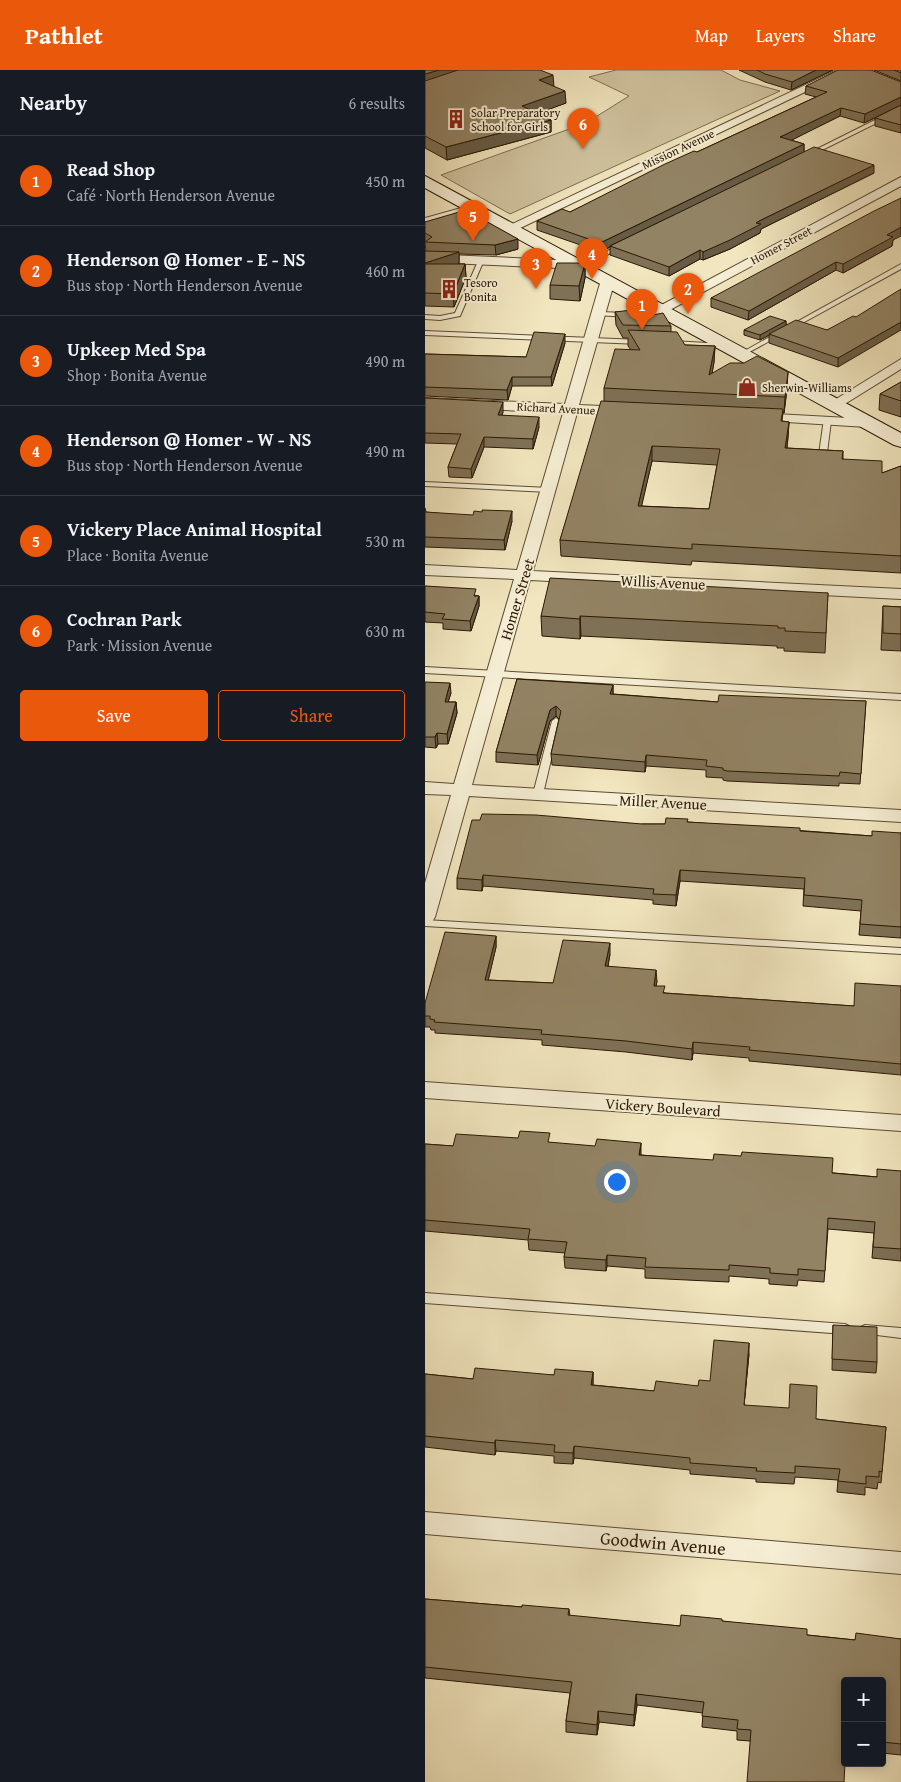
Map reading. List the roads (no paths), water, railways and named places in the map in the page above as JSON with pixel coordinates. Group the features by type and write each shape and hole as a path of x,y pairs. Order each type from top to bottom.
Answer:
{"street":[{"name":"Mission Avenue","path":"510,228 846,70"},
{"path":"425,181 608,280 658,311 735,350 901,441"},
{"name":"Homer Street","path":"658,311 901,181"},
{"path":"425,258 581,265"},
{"name":"Homer Street","path":"425,917 494,674 525,575 608,280"},
{"path":"835,404 901,363"},
{"name":"Richard Avenue","path":"425,402 637,411"},
{"path":"747,417 867,423"},
{"name":"Willis Avenue","path":"425,570 901,594"},
{"name":"Miller Avenue","path":"425,788 901,816"},
{"name":"Vickery Boulevard","path":"425,1090 901,1123"},
{"name":"Goodwin Avenue","path":"425,1523 901,1563"}],"lane":[{"path":"806,156 901,110"},
{"path":"425,220 471,207"},
{"path":"581,265 629,243"},
{"path":"425,317 458,315 481,260"},
{"path":"664,343 735,350 901,266"},
{"path":"599,314 633,315"},
{"path":"425,333 644,342"},
{"path":"822,461 827,421"},
{"path":"425,484 549,490"},
{"path":"425,670 901,697"},
{"path":"538,794 556,721"},
{"path":"425,923 901,951"},
{"path":"425,1298 901,1333"}],"place":[{"name":"Solar Preparatory School for Girls","path":"456,119"},
{"name":"Cochran Park","path":"583,149"},
{"name":"Vickery Place Animal Hospital","path":"473,241"},
{"name":"Henderson @ Homer - W - NS","path":"592,279"},
{"name":"Tesoro Bonita","path":"449,289"},
{"name":"Upkeep Med Spa","path":"536,289"},
{"name":"Henderson @ Homer - E - NS","path":"688,314"},
{"name":"Read Shop","path":"642,330"},
{"name":"Sherwin-Williams","path":"747,387"}]}
